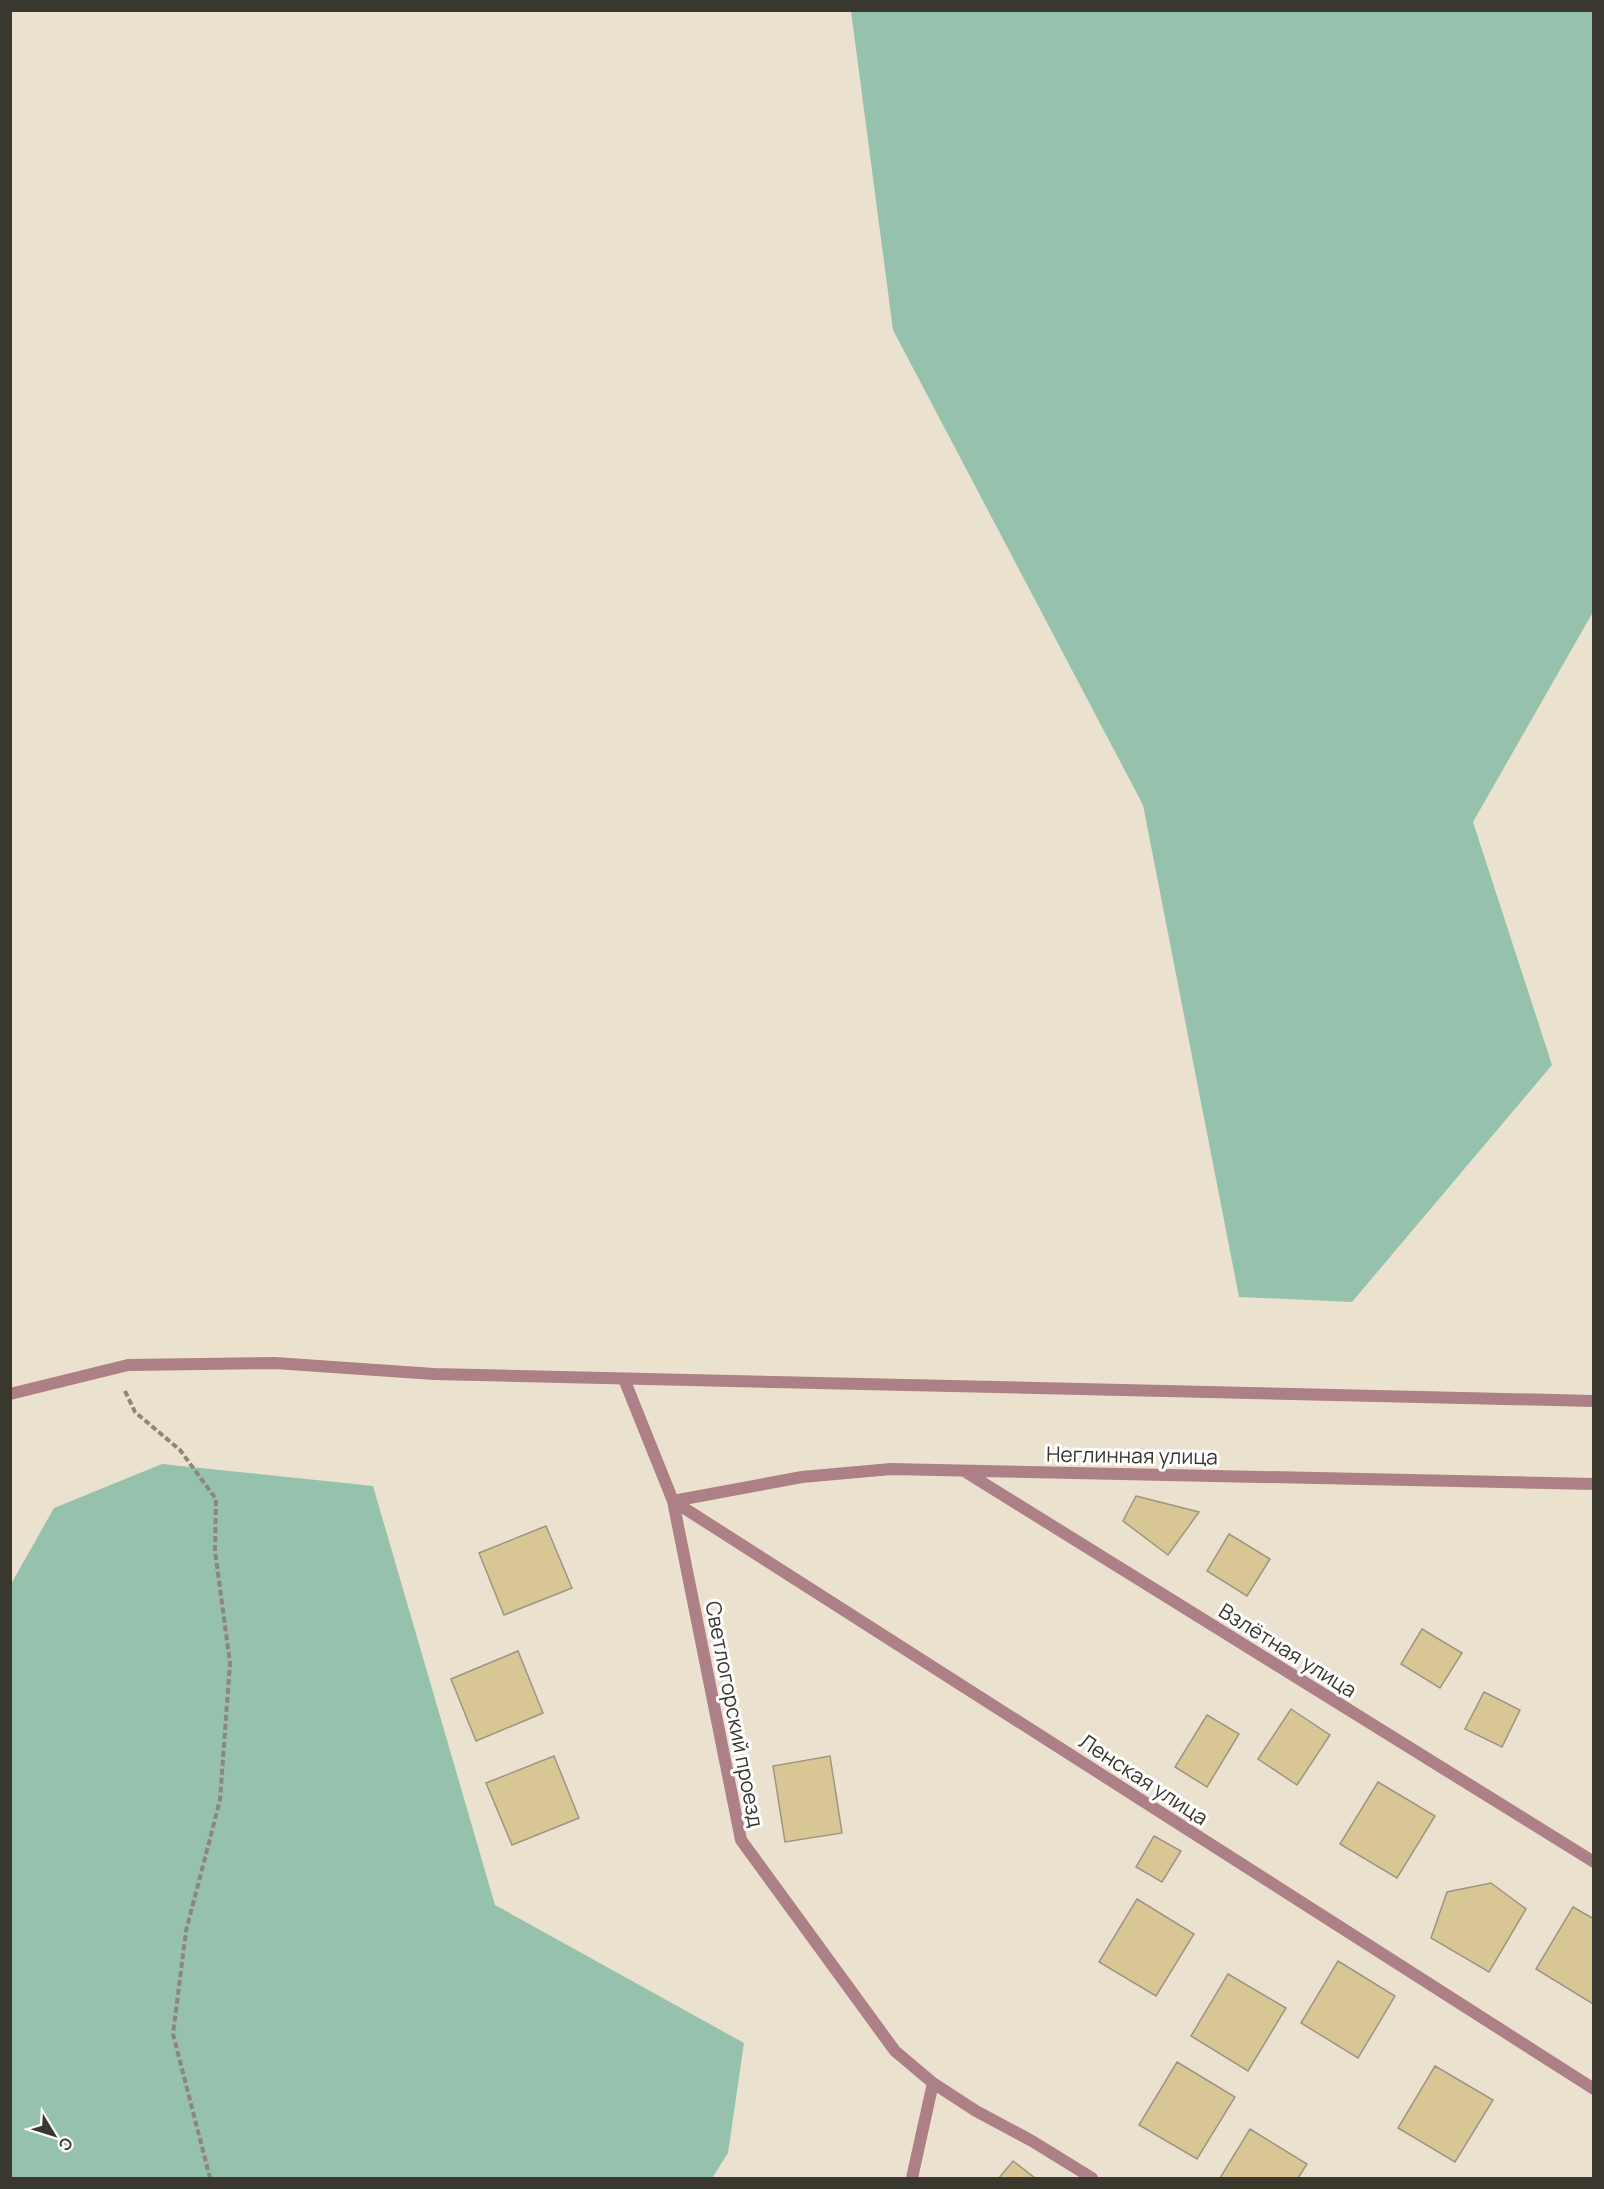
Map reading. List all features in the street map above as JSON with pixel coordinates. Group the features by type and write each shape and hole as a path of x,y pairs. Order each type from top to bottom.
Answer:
{"street":[{"path":"10,1394 128,1365 275,1363 434,1374 1593,1401"},
{"name":"Светлогорский проезд","path":"624,1378 673,1501 741,1840 895,2051 933,2083 976,2111 1032,2141 1092,2178"},
{"name":"Неглинная улица","path":"673,1501 802,1477 891,1468 1593,1484"},
{"name":"Взлётная улица","path":"963,1470 1593,1862"},
{"name":"Ленская улица","path":"673,1501 1593,2089"},
{"path":"912,2178 933,2083"}],"path":[{"path":"113,1369 135,1412 180,1450 216,1499 215,1551 230,1663 219,1800 186,1931 173,2034 210,2178"}],"green space":[{"path":"851,11 1593,11 1593,612 1473,822 1552,1065 1352,1302 1239,1297 1143,805 893,330"},
{"path":"162,1464 373,1486 495,1905 744,2043 728,2153 712,2178 11,2178 11,1584 54,1508"}],"building":[{"path":"1136,1496 1199,1512 1168,1555 1123,1521"},
{"path":"546,1526 572,1588 504,1615 479,1553"},
{"path":"1229,1534 1270,1559 1247,1596 1207,1571"},
{"path":"1422,1629 1462,1653 1440,1688 1401,1664"},
{"path":"518,1651 543,1713 476,1741 451,1679"},
{"path":"1484,1692 1520,1710 1502,1747 1465,1729"},
{"path":"1291,1709 1330,1735 1297,1785 1258,1759"},
{"path":"1207,1715 1239,1734 1207,1787 1175,1767"},
{"path":"554,1756 579,1818 512,1845 486,1783"},
{"path":"830,1756 842,1833 785,1842 773,1766"},
{"path":"1378,1782 1435,1816 1397,1878 1340,1844"},
{"path":"1154,1836 1181,1851 1162,1882 1136,1867"},
{"path":"1491,1883 1526,1909 1489,1972 1431,1938 1447,1892"},
{"path":"1137,1899 1194,1934 1156,1996 1099,1962"},
{"path":"1573,1907 1594,1919 1593,2004 1536,1969"},
{"path":"1338,1961 1395,1996 1358,2058 1301,2023"},
{"path":"1228,1974 1286,2008 1248,2071 1191,2036"},
{"path":"1177,2062 1235,2097 1197,2159 1139,2125"},
{"path":"1435,2066 1493,2100 1455,2162 1398,2128"},
{"path":"1250,2129 1307,2164 1298,2178 1220,2178"},
{"path":"1013,2161 1035,2178 999,2178"}]}
